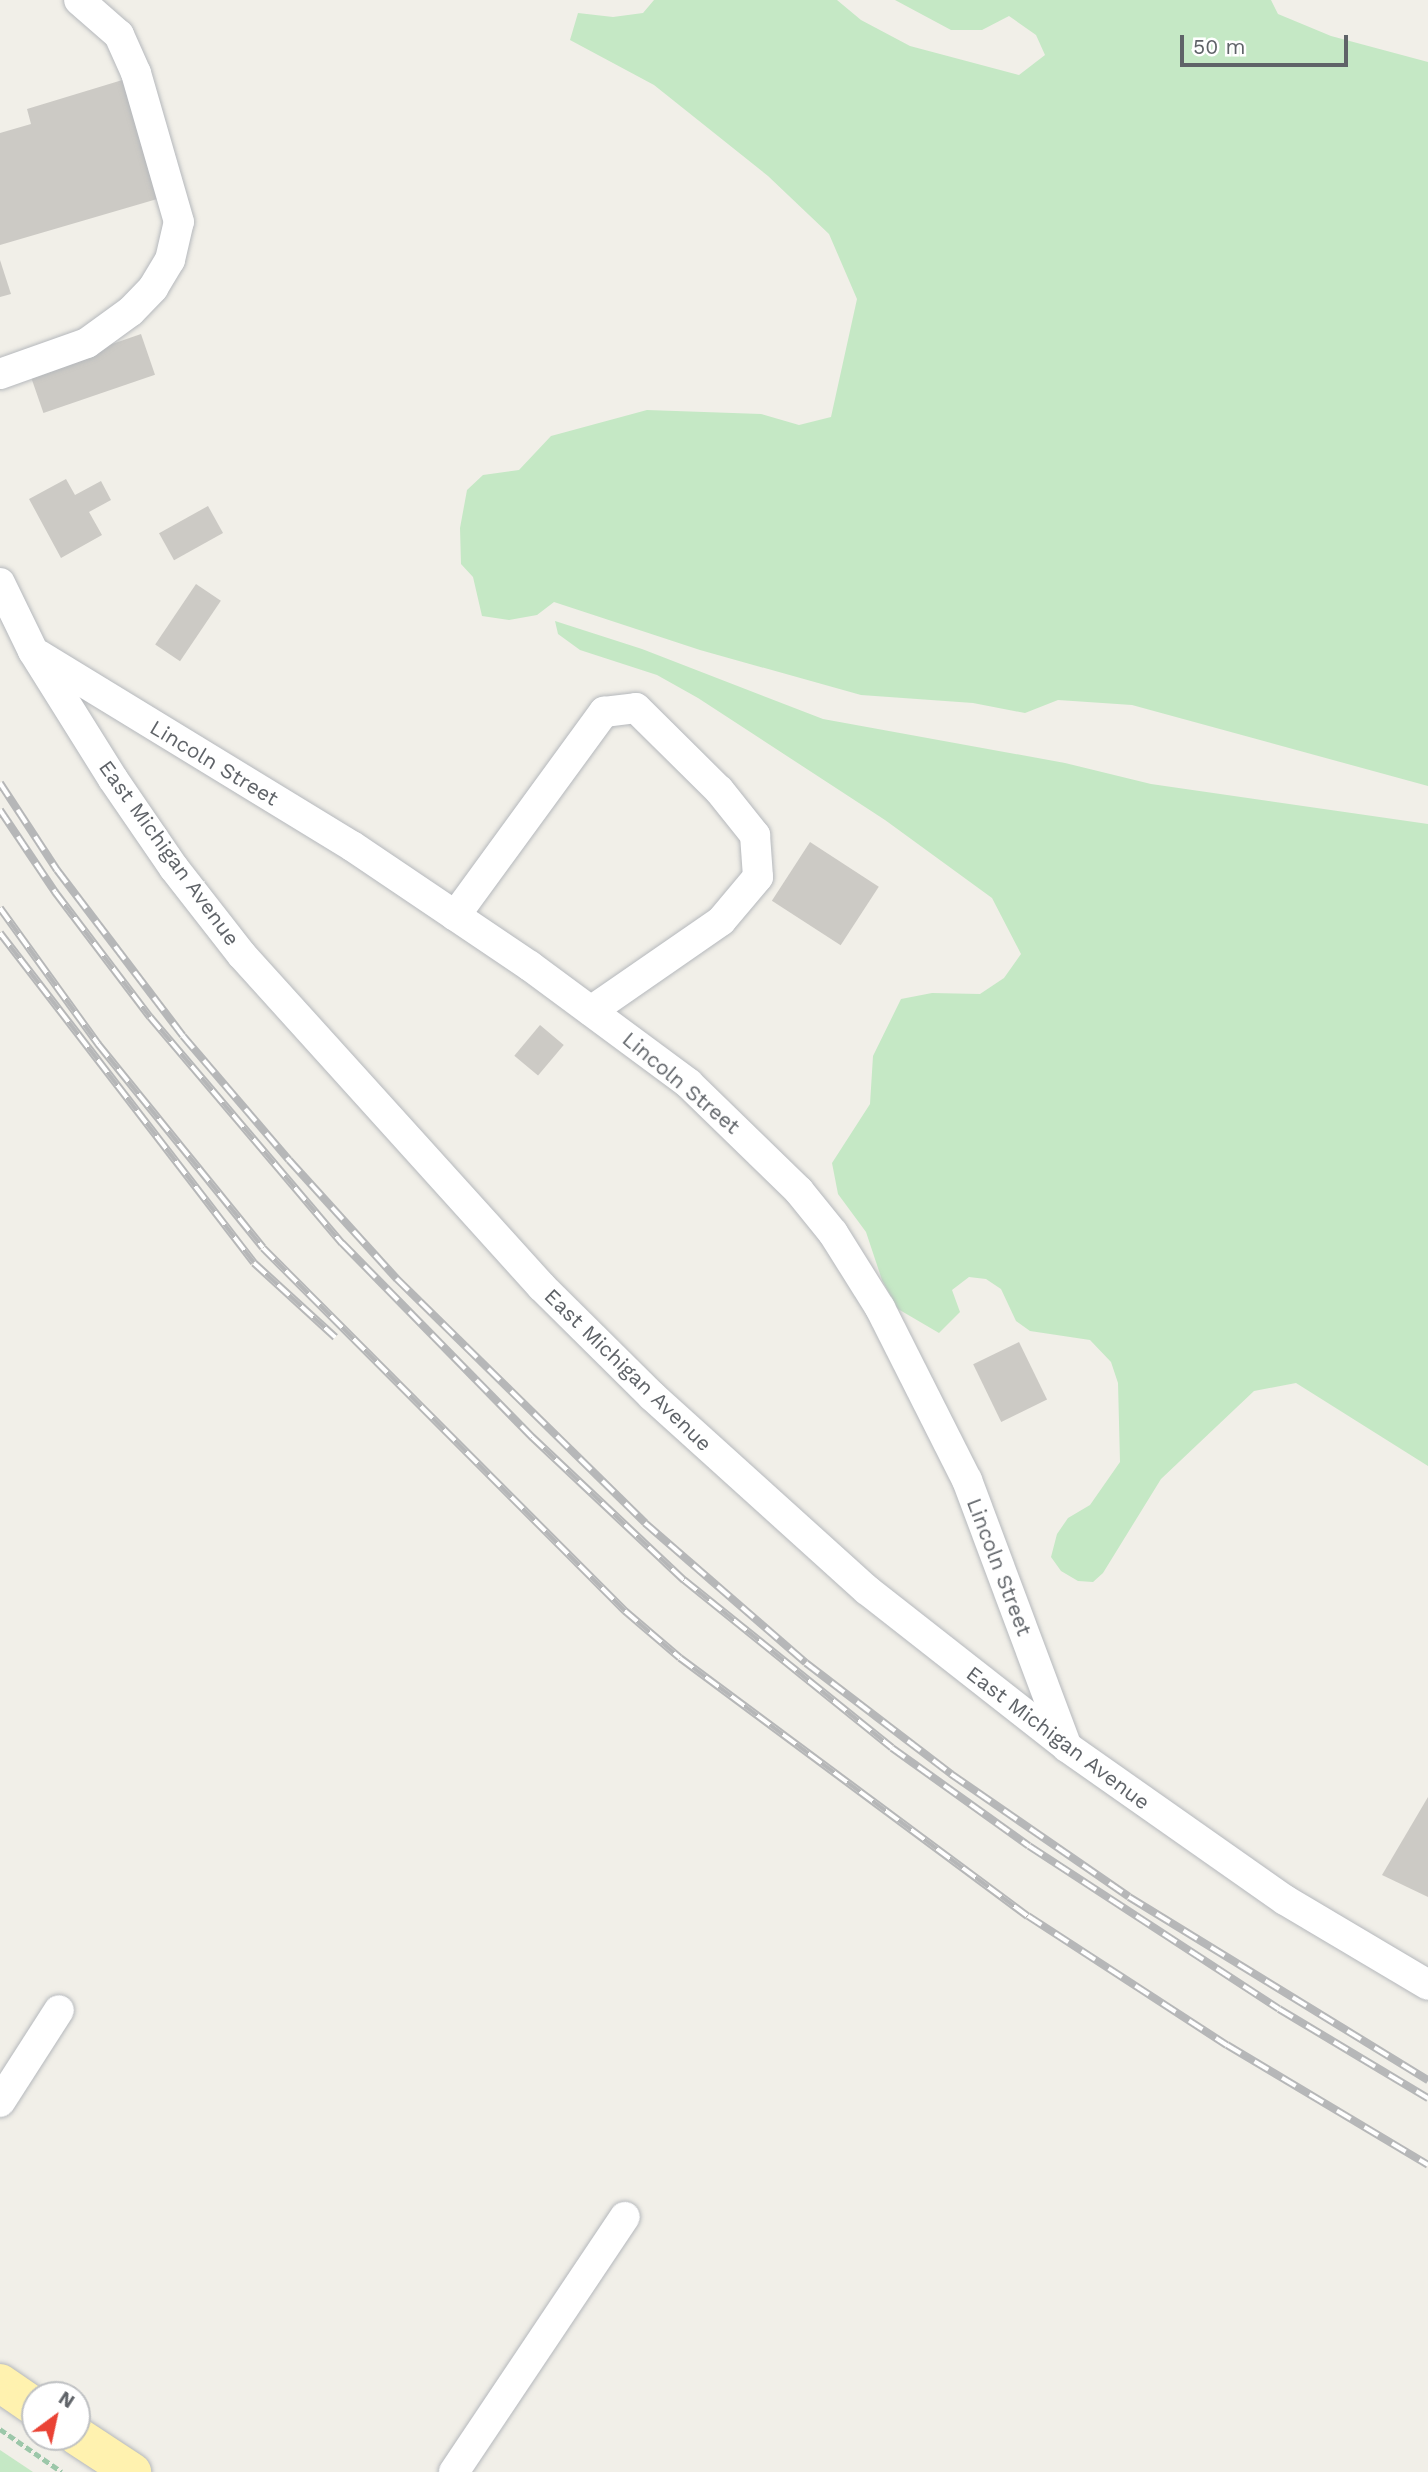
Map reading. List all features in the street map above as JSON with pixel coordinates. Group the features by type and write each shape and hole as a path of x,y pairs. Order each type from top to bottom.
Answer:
{"main road":[{"path":"0,2383 21,2397"},
{"path":"91,2445 132,2472"}],"street":[{"path":"0,374 88,343 131,311 153,288 170,260 178,222 136,72 119,35 79,0"},
{"name":"East Michigan Avenue","path":"0,583 33,651 174,868 234,944 542,1287 758,1496 867,1590 1067,1747 1274,1892 1428,1985"},
{"name":"Lincoln Street","path":"33,651 352,846 591,1011 688,1083 737,1128 833,1233 880,1308 967,1480 1067,1747"},
{"path":"455,916 604,712 636,708 719,790 755,835 758,877 721,921 591,1011"},
{"path":"0,2102 60,2010"},
{"path":"454,2472 625,2217"}],"path":[{"path":"0,2430 62,2472"}],"green space":[{"path":"654,0 837,0 861,20 910,46 1019,75 1045,55 1036,35 1009,16 982,30 951,30 895,0 1271,0 1278,14 1331,36 1428,62 1428,786 1132,705 1058,700 1025,713 973,703 861,695 700,650 554,602 537,615 509,620 482,616 473,577 461,564 460,528 467,490 483,475 519,470 551,436 647,410 761,414 799,425 831,417 857,299 829,234 768,176 654,85 570,40 578,13 613,17 643,13"},
{"path":"555,621 642,649 823,719 1065,763 1151,784 1428,824 1428,1466 1296,1383 1254,1391 1161,1479 1103,1573 1093,1582 1078,1581 1061,1571 1051,1557 1057,1534 1068,1518 1090,1505 1120,1462 1118,1383 1111,1362 1090,1340 1030,1331 1016,1321 1001,1289 986,1279 969,1277 952,1290 960,1312 939,1333 898,1309 882,1280 866,1232 838,1194 832,1163 870,1104 873,1056 901,999 932,993 980,994 1004,978 1021,954 992,898 885,820 698,698 657,675 580,650 558,634"},
{"path":"0,2450 33,2472 0,2472"}],"building":[{"path":"129,78 164,197 0,245 0,133 31,124 27,109"},
{"path":"0,260 11,294 0,297"},
{"path":"141,334 155,375 43,413 29,372"},
{"path":"66,479 75,495 101,481 111,500 89,512 102,535 61,558 29,499"},
{"path":"208,506 223,533 174,560 159,533"},
{"path":"196,584 221,601 180,661 155,645"},
{"path":"810,842 879,887 841,945 772,901"},
{"path":"540,1025 564,1045 538,1076 514,1056"},
{"path":"1019,1342 1047,1400 1001,1422 973,1364"},
{"path":"1428,1797 1428,1897 1382,1875"}],"railway":[{"path":"0,783 57,870 183,1036 289,1160 397,1279 645,1523 806,1663 951,1774 1129,1897 1428,2080"},
{"path":"0,810 55,892 150,1017 342,1243 532,1437 684,1580 892,1748 1029,1846 1279,2009 1428,2098"},
{"path":"0,908 98,1044 263,1248 625,1611 680,1658 1028,1916 1227,2045 1428,2165"},
{"path":"0,933 254,1263 335,1337"}]}
